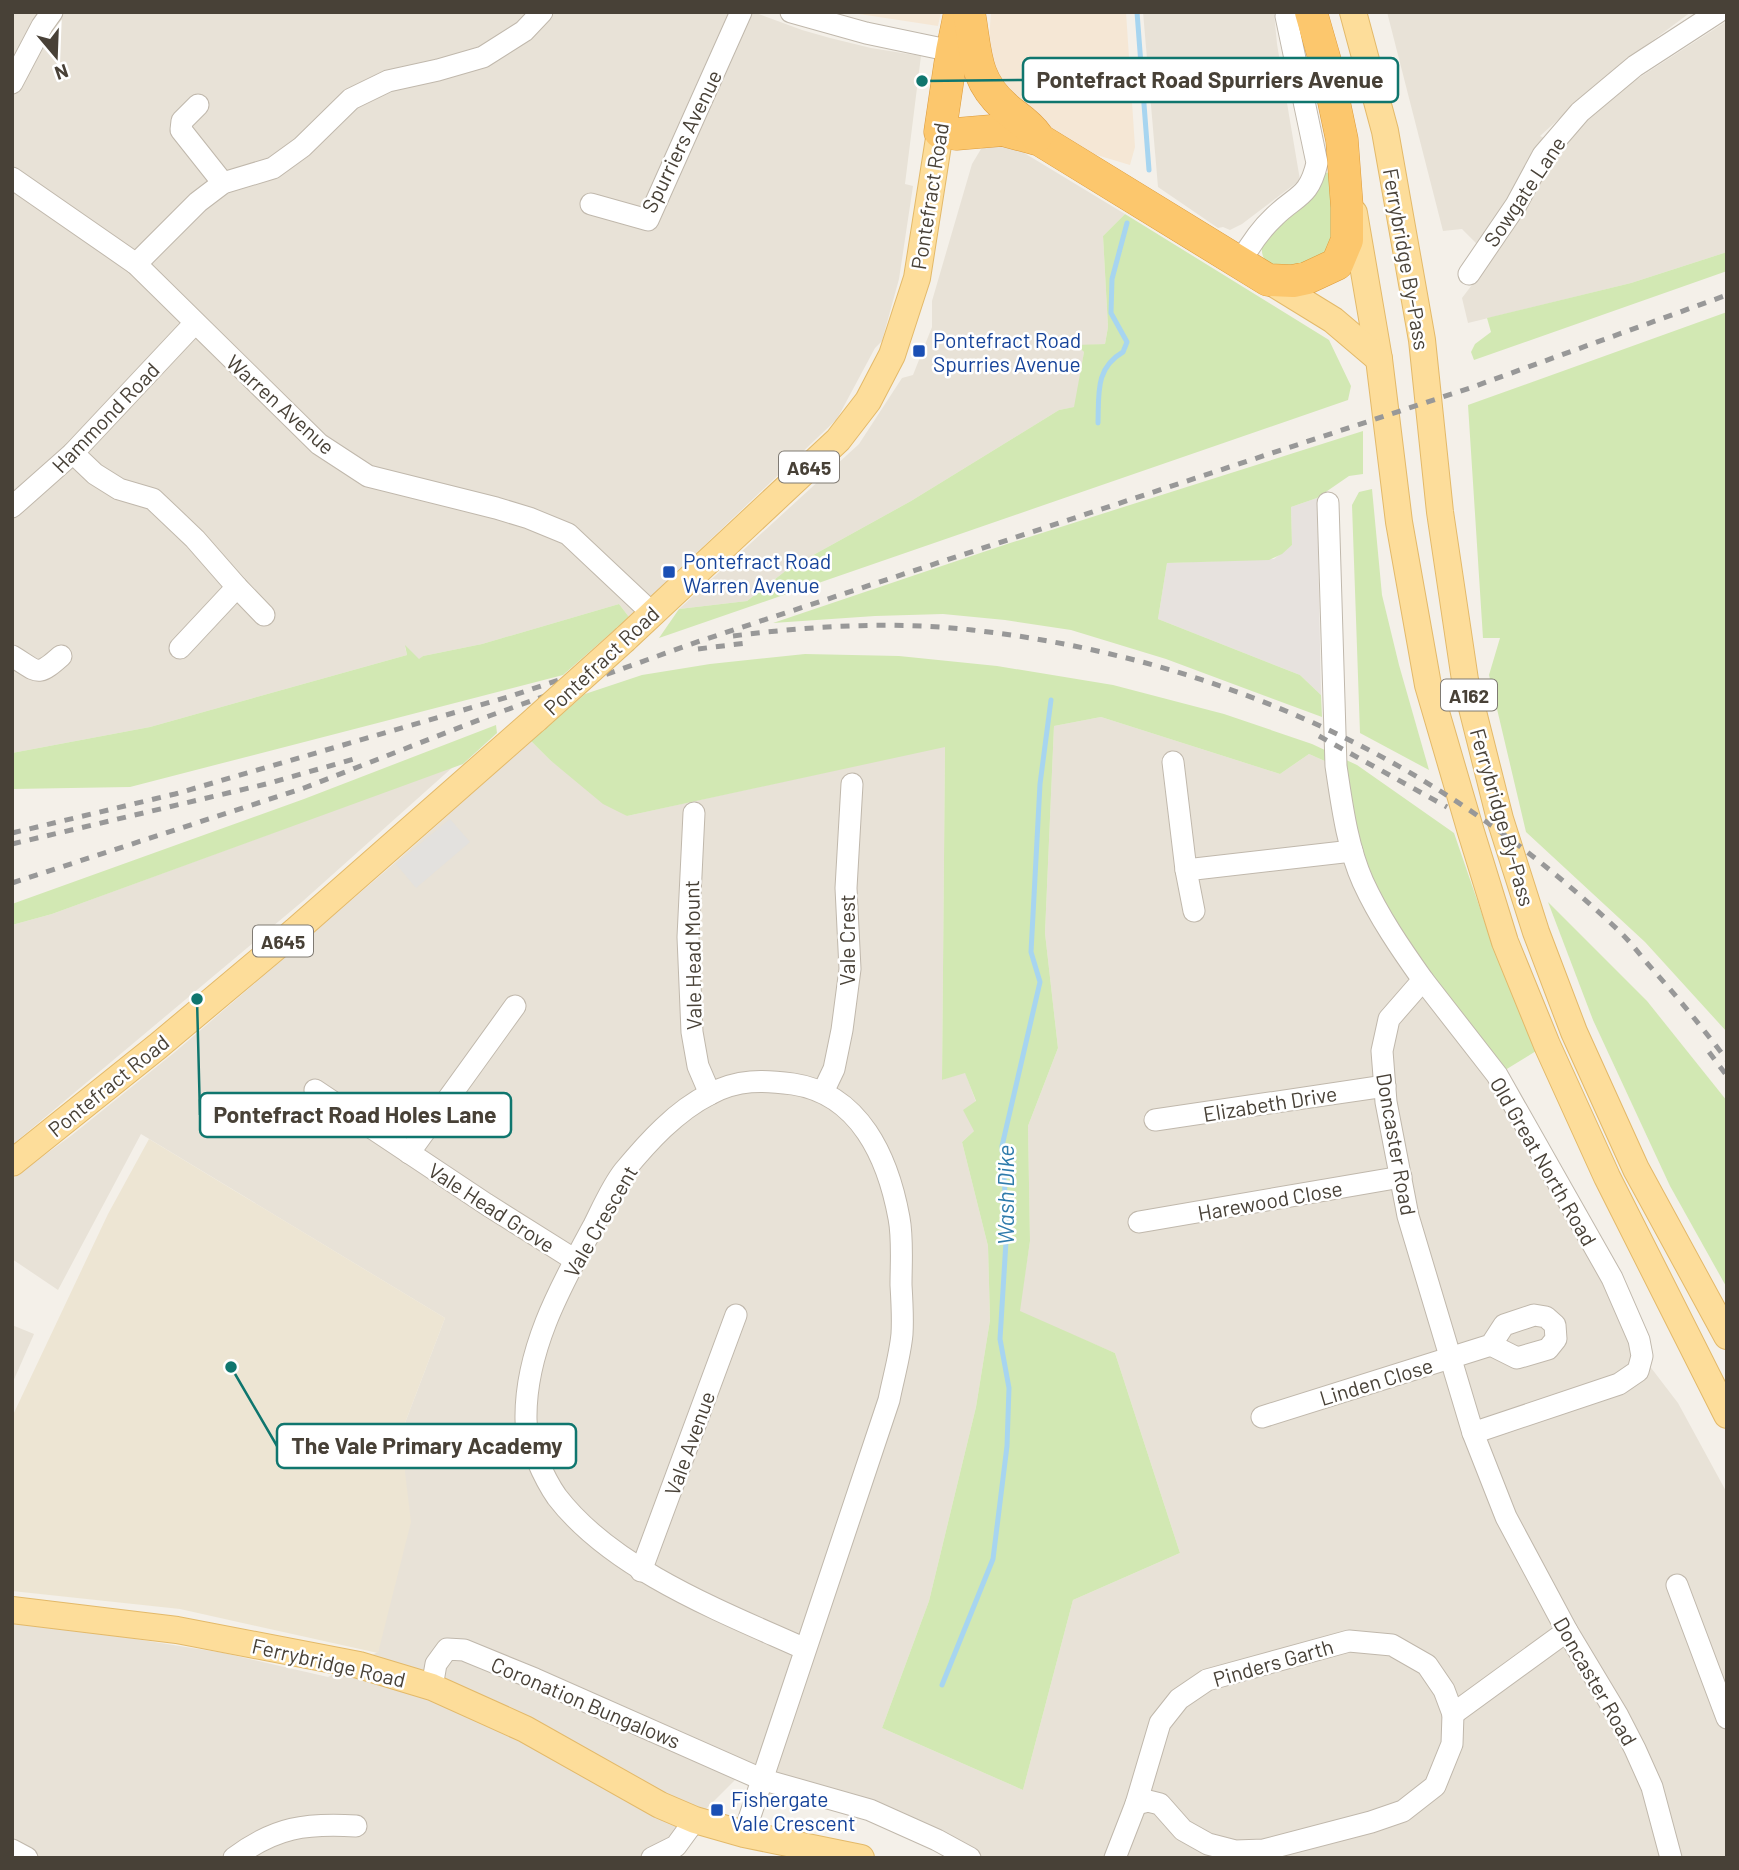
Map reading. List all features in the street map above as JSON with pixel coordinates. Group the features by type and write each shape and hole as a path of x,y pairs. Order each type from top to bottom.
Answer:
{"highway":[{"name":"Pontefract Road","path":"940,132 960,12"},
{"path":"969,12 975,60 987,87 1006,108 1032,128 1040,140"},
{"name":"A162","path":"1299,14 1326,64 1342,140"},
{"path":"944,98 988,102 1006,108"},
{"path":"940,132 956,134 1003,130 1040,140 1268,279 1293,281 1307,278 1337,264 1347,240 1342,140"}],"main road":[{"name":"Ferrybridge By-Pass","path":"1353,12 1385,131 1422,340 1440,512 1465,680 1500,820 1536,932 1574,1032 1636,1169 1727,1336"},
{"name":"A162","path":"1362,12 1362,43"},
{"name":"Pontefract Road","path":"12,1163 285,940 625,639 838,440 868,401 892,355 917,278 940,132"},
{"name":"Ferrybridge By-Pass","path":"1342,140 1379,359 1399,522 1428,685 1471,832 1505,942 1547,1045 1607,1177 1727,1415"},
{"path":"1268,279 1333,320 1379,359"},
{"name":"Ferrybridge Road","path":"12,1610 177,1630 359,1665 432,1687 525,1729 660,1805 695,1820 744,1834 861,1858"}],"street":[{"path":"12,83 52,12"},
{"path":"136,264 198,202 223,183 273,168 302,147 351,99 388,81 483,57 524,31 541,12"},
{"name":"Spurriers Avenue","path":"591,204 648,220 741,12"},
{"path":"791,12 866,33 952,51"},
{"name":"Sowgate Lane","path":"1469,274 1516,205 1543,155 1580,112 1636,66 1718,12"},
{"path":"1241,261 1255,237 1275,216 1303,194 1313,178 1317,163 1299,14"},
{"path":"198,105 181,121 181,130 223,183"},
{"name":"Warren Avenue","path":"12,178 136,264 319,444 368,476 496,508 568,534 652,613"},
{"name":"Hammond Road","path":"12,507 73,453 195,323"},
{"path":"73,453 95,474 118,489 153,499 195,539 264,615"},
{"path":"1328,503 1336,766 1341,801 1352,851 1363,882 1391,935 1423,980"},
{"path":"180,648 237,587"},
{"path":"12,656 37,671 44,671 61,656"},
{"path":"1172,762 1186,870 1195,911"},
{"name":"Vale Crest","path":"823,1092 834,1069 850,969 846,888 852,784"},
{"name":"Vale Head Mount","path":"694,813 688,937 692,1032 698,1066 710,1094"},
{"path":"1186,870 1352,851"},
{"name":"Doncaster Road","path":"1423,980 1389,1019 1382,1051 1386,1102 1408,1216 1473,1433 1506,1517 1635,1749 1652,1787 1671,1858"},
{"name":"Old Great North Road","path":"1423,980 1497,1075 1612,1278 1639,1340 1642,1356 1638,1371 1619,1384 1473,1433"},
{"name":"Vale Head Grove","path":"409,1153 515,1006"},
{"name":"Vale Crescent","path":"744,1834 889,1400 902,1335 900,1220 890,1181 875,1142 856,1117 823,1092 764,1080 728,1086 691,1106 662,1129 622,1174 575,1260 545,1325 529,1379 526,1422 536,1458 556,1495 582,1527 641,1570 805,1649"},
{"name":"Elizabeth Drive","path":"1155,1121 1385,1086"},
{"name":"Vale Head Grove","path":"315,1090 575,1260"},
{"name":"Harewood Close","path":"1139,1222 1401,1177"},
{"name":"Vale Avenue","path":"641,1570 736,1315"},
{"name":"Linden Close","path":"1262,1417 1491,1345"},
{"path":"1676,1585 1727,1718"},
{"path":"1136,1804 1147,1801 1160,1804 1183,1830 1208,1844 1235,1851 1264,1850 1403,1811 1435,1786 1452,1744 1453,1714 1567,1631"},
{"name":"Pinders Garth","path":"1115,1858 1136,1804 1160,1723 1179,1699 1207,1680 1349,1641 1392,1645 1427,1665 1444,1690 1453,1714"},
{"name":"Coronation Bungalows","path":"432,1687 436,1664 447,1649 464,1650 548,1684 761,1779"},
{"path":"1150,1758 1170,1815"},
{"path":"761,1779 870,1810 970,1858"},
{"path":"652,1858 676,1846 695,1820"},
{"path":"234,1858 279,1832 293,1828 322,1824 356,1826"},
{"path":"12,1850 27,1858"}],"shaded area":[{"path":"12,12 753,12 830,38 921,56 905,184 913,186 899,279 882,341 875,348 837,419 629,617 619,604 482,644 423,656 419,660 405,647 407,655 150,727 12,753"},
{"path":"846,12 941,12 938,26"},
{"path":"991,12 1126,12 1135,147 1130,165 1080,150 1037,123 1042,117 1011,94 992,61 989,40"},
{"path":"1143,12 1274,12 1300,180 1230,230 1218,228 1158,187"},
{"path":"1387,12 1691,12 1613,70 1540,136 1544,138 1531,153 1512,192 1479,243 1476,243 1462,229 1443,231"},
{"path":"1727,21 1727,252 1631,283 1468,323 1462,298 1509,236 1538,182 1571,134 1620,90"},
{"path":"995,143 1011,145 1125,214 1103,236 1108,327 1105,344 1077,346 1084,352 1075,407 1059,410 911,501 788,569 747,601 679,609 859,444 902,378 913,375 932,327 932,301 972,164 981,149"},
{"path":"1317,498 1321,695 1300,675 1158,619 1167,563 1274,559 1292,545 1291,507"},
{"path":"1101,717 1280,774 1309,754 1336,766 1642,1356 1678,1403 1727,1493 1727,1858 983,1858 959,1842 747,1768 653,1858 12,1858 12,1623 224,1653 328,1677 378,1652 405,1472 405,1423 445,1318 141,1134 58,1290 12,1259 12,1179 72,1135 175,1052 390,867 531,741 550,760 627,816 945,746 942,1080 965,1072 976,1102 974,1131 962,1142 988,1246 990,1320 976,1407 929,1601 882,1728 1023,1790 1073,1600 1180,1553 1115,1353 1019,1312 1030,1241 1028,1126 1058,1048 1045,933 1054,726"},
{"path":"454,766 303,901 12,1145 12,925 52,914"},
{"path":"450,819 470,842 416,888 396,864"},
{"path":"149,1139 445,1318 405,1423 405,1472 411,1522 378,1653 180,1609 12,1591 12,1417 108,1214"},
{"path":"12,1325 34,1334 12,1384"}],"green space":[{"path":"1334,172 1337,244 1299,273 1269,264 1262,254 1264,236 1324,173"},
{"path":"1125,214 1329,340 1351,386 1348,400 659,638 679,609 747,601 788,569 911,501 1059,410 1074,407 1084,352 1076,345 1105,344 1108,327 1103,236"},
{"path":"1727,252 1727,271 1474,360 1471,352 1475,344 1491,332 1487,318 1631,283"},
{"path":"1727,312 1727,1032 1645,942 1526,832 1489,675 1500,638 1483,638 1468,405"},
{"path":"1363,431 1363,474 1349,476 1317,498 1291,507 1292,545 1269,560 1167,563 1158,619 1300,675 1321,695 1322,717 1166,659 1071,630 943,614 773,623 1007,544"},
{"path":"1372,489 1382,595 1429,770 1360,733 1352,505 1359,492"},
{"path":"619,604 629,617 563,675 130,787 12,789 12,753 150,727 407,655 405,645 419,659 482,644"},
{"path":"805,654 899,656 997,666 1113,685 1224,714 1312,744 1357,765 1454,833 1493,946 1536,1051 1497,1075 1363,882 1336,766 1309,754 1280,774 1101,717 1054,726 1045,933 1058,1048 1028,1126 1030,1241 1020,1311 1115,1353 1180,1553 1073,1600 1023,1790 882,1728 929,1601 976,1407 990,1320 988,1246 962,1142 974,1131 963,1110 976,1101 965,1073 942,1080 945,747 627,816 603,804 531,741 585,694 642,675 710,664"},
{"path":"496,725 497,733 463,764 52,914 12,925 12,904 304,799"},
{"path":"1548,902 1647,1001 1727,1101 1727,1288 1670,1186 1593,1020"}],"waterway":[{"name":"Wash Dike","path":"1137,12 1149,170"},
{"name":"Wash Dike","path":"1098,423 1099,392 1103,374 1114,358 1123,352 1127,342 1111,313 1112,279 1127,223"},
{"name":"Wash Dike","path":"942,1685 993,1559 1007,1446 1009,1388 1000,1339 1007,1225 1002,1146 1040,982 1031,952 1040,784 1051,700"}],"railway":[{"path":"12,883 304,788 489,716 700,641 1470,388 1727,295"},
{"path":"733,636 852,626 972,630 1094,650 1154,665 1272,705 1384,758 1461,804 1530,855 1575,891 1625,937 1727,1060"},
{"path":"698,649 746,643"},
{"path":"12,833 175,794 508,697 571,676"},
{"path":"1319,736 1447,807"},
{"path":"12,844 266,784 354,759"},
{"path":"1709,1052 1727,1076"}],"place":[{"name":"Pontefract Road Spurriers Avenue","path":"922,81"},
{"name":"Pontefract Road Spurries Avenue","path":"919,351"},
{"name":"Pontefract Road Warren Avenue","path":"669,572"},
{"name":"Pontefract Road Holes Lane","path":"197,999"},
{"name":"The Vale Primary Academy","path":"231,1367"},
{"name":"Fishergate Vale Crescent","path":"717,1810"}]}
